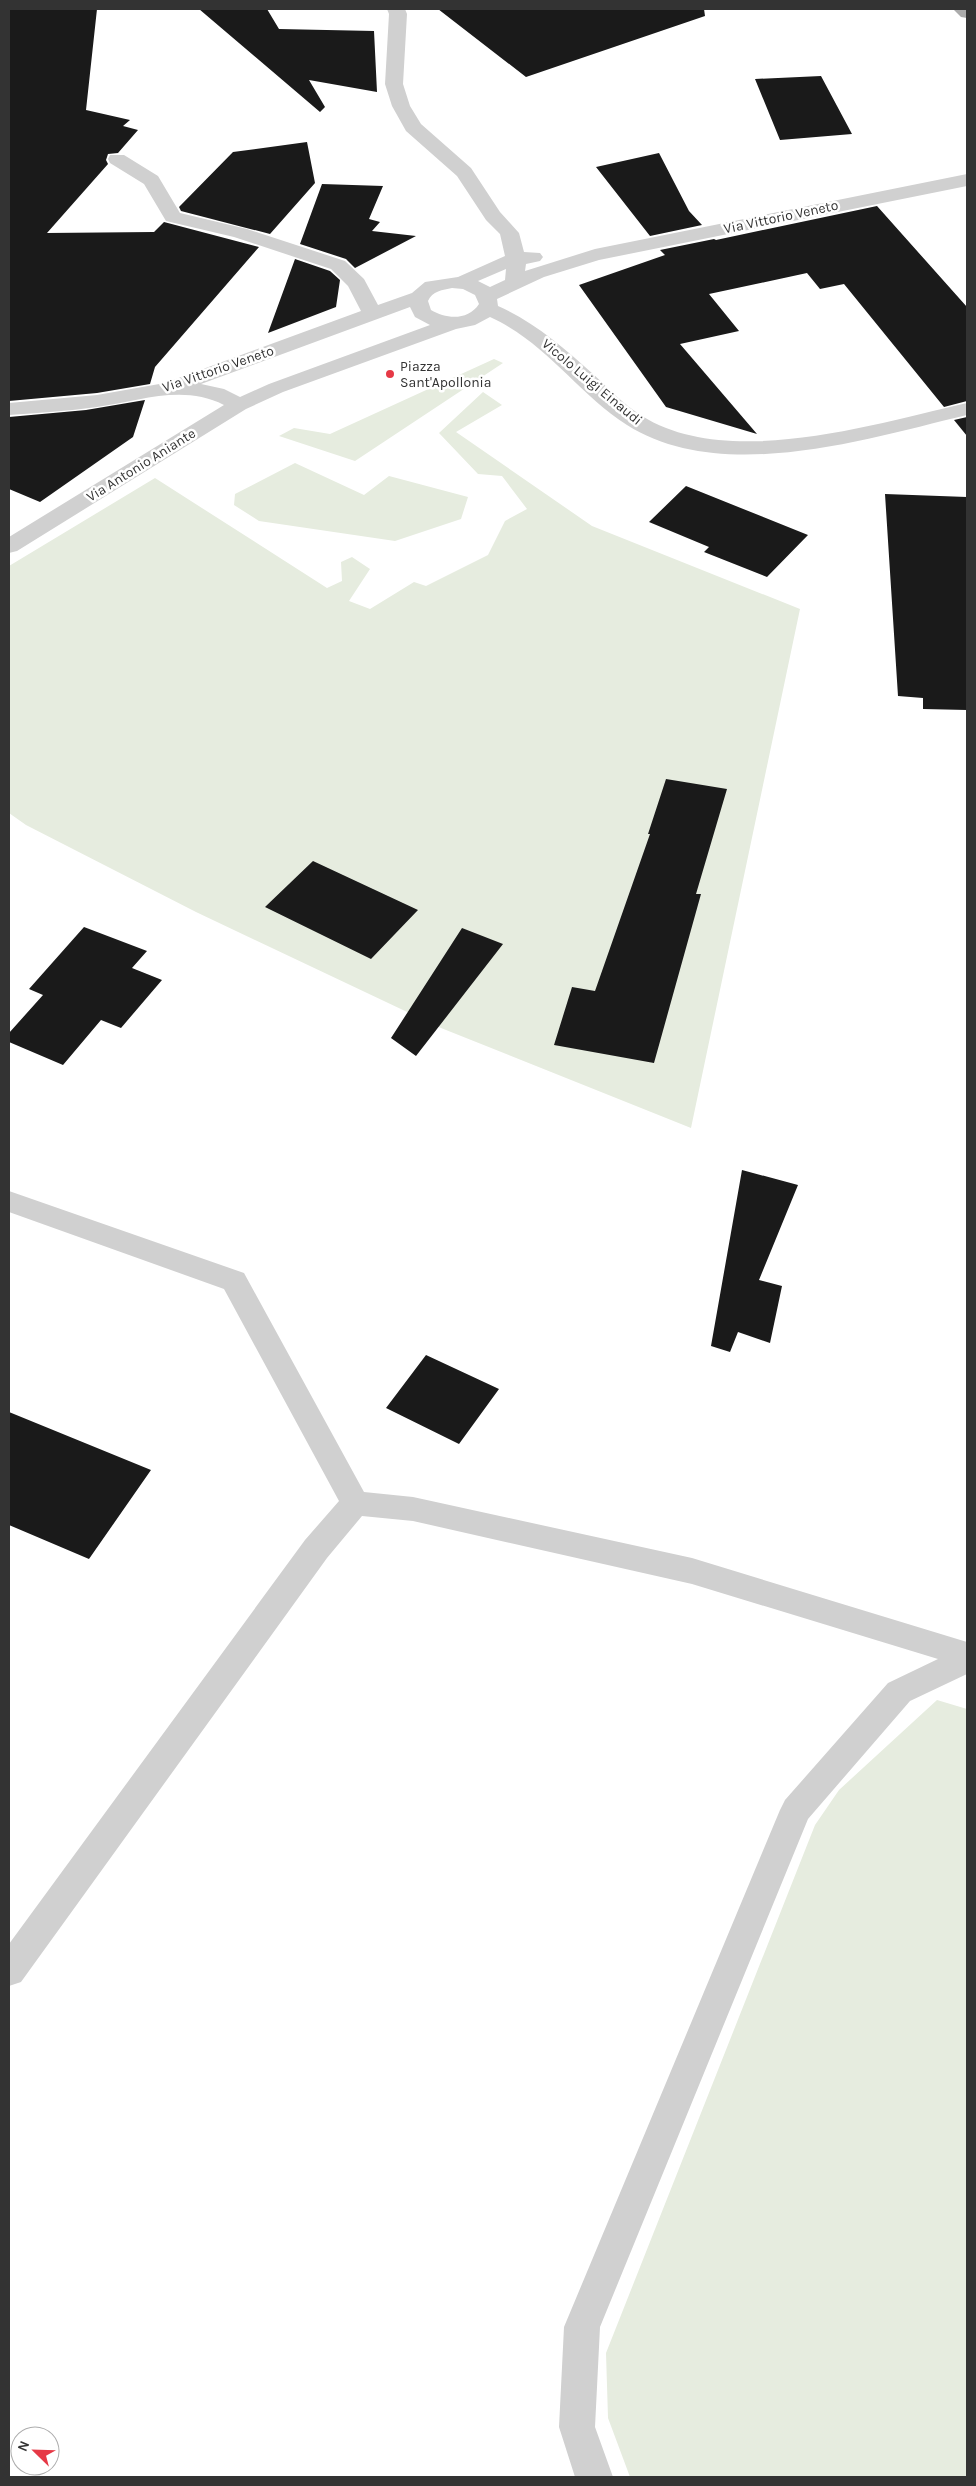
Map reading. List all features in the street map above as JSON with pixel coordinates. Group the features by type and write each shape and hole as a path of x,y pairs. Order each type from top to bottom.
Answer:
{"main road":[{"path":"962,9 967,13"}],"street":[{"path":"396,9 398,14 394,84 401,106 413,127 464,172 493,216 509,233 516,260 515,282"},
{"path":"118,158 151,180 173,217 240,233 338,264 357,283 372,312"},
{"name":"Via Vittorio Veneto","path":"595,255 967,180"},
{"path":"482,271 492,257 496,245 493,216"},
{"path":"276,388 418,301 436,285 461,283 482,271 531,257 595,255"},
{"path":"276,388 453,323 472,319 483,313 487,302 515,282 595,255"},
{"name":"Vicolo Luigi Einaudi","path":"461,283 480,289 487,302 532,330 635,421 657,434 690,444 733,448 800,444 967,409"},
{"path":"418,301 426,316 453,323"},
{"name":"Via Vittorio Veneto","path":"9,409 97,401 170,388 372,312 418,301"},
{"path":"170,388 201,388 225,396 239,405"},
{"name":"Via Antonio Aniante","path":"9,546 239,405 276,388"},
{"path":"9,1202 234,1281 355,1503"},
{"path":"355,1503 413,1509 692,1571 967,1655"},
{"path":"9,1970 316,1549 355,1503"},
{"path":"594,2477 577,2427 582,2327 796,1810 899,1692 967,1660"}],"shaded area":[{"path":"494,359 503,363 355,461 279,436 294,428 330,434"},
{"path":"483,392 502,405 456,432 592,526 800,609 691,1128 441,1028 196,912 26,825 9,813 9,566 155,478 327,588 342,581 341,562 352,557 370,569 349,601 370,609 414,582 426,586 488,555 505,521 527,509 502,476 478,474 439,433"},
{"path":"295,463 364,495 389,476 468,497 461,519 395,541 259,521 234,505 235,494"},
{"path":"937,1700 967,1709 967,2477 630,2477 608,2418 606,2353 815,1825 839,1790"}],"building":[{"path":"9,9 97,9 86,110 130,120 123,126 138,130 118,153 108,154 106,160 108,164 47,233 154,232 164,222 259,247 155,367 150,384 97,393 9,401"},
{"path":"199,9 267,9 279,29 374,31 377,92 309,80 325,107 320,112"},
{"path":"438,9 704,9 705,16 526,77"},
{"path":"821,76 852,134 780,140 755,79"},
{"path":"307,142 315,183 270,234 181,211 179,207 233,152"},
{"path":"659,153 689,211 702,225 650,236 596,167"},
{"path":"322,184 383,186 369,219 380,222 372,231 416,236 355,268 346,259 300,244"},
{"path":"877,206 967,307 967,401 944,407 844,284 820,289 807,273 709,294 739,331 680,344 757,434 666,407 579,285 665,255 660,250"},
{"path":"295,259 330,271 340,280 336,307 268,333"},
{"path":"145,400 133,437 40,502 9,489 9,417 86,410"},
{"path":"967,417 967,436 954,420"},
{"path":"686,486 808,535 767,577 704,552 709,547 649,522"},
{"path":"885,494 967,497 967,710 923,709 923,698 898,696"},
{"path":"666,779 727,789 696,894 701,894 654,1063 554,1045 572,987 595,991 650,834 648,834"},
{"path":"313,861 418,910 371,959 265,907"},
{"path":"84,927 147,951 132,968 162,980 121,1028 101,1020 63,1065 9,1042 9,1033 43,995 29,989"},
{"path":"462,928 503,944 416,1056 391,1038"},
{"path":"742,1170 798,1185 759,1280 782,1286 770,1343 738,1332 730,1352 711,1346"},
{"path":"426,1355 499,1389 459,1444 386,1408"},
{"path":"9,1412 151,1470 89,1559 9,1525"}],"place":[{"name":"Piazza Sant'Apollonia","path":"390,374"}]}
